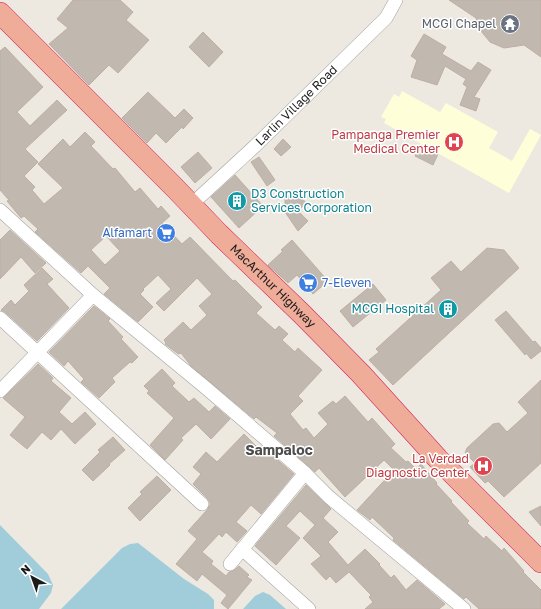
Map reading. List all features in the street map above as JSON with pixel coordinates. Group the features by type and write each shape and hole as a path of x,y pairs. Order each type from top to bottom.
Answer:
{"highway":[{"name":"MacArthur Highway","path":"0,14 219,234 303,314 361,374 438,459 541,562"}],"street":[{"name":"Larlin Village Road","path":"191,205 256,146 386,18 396,0"},
{"path":"0,210 93,295 206,388 305,473 329,497 464,609"},
{"path":"0,391 93,295"},
{"path":"0,318 202,504"},
{"path":"230,564 305,473"},
{"path":"242,549 309,609"}],"shaded area":[{"name":"Pampanga Premier Medical Center","path":"402,91 440,112 446,103 498,132 489,148 512,161 530,129 541,135 509,193 384,123 386,119 381,117 394,94 399,97"}],"water":[{"path":"0,525 48,574 53,585 51,593 39,609 0,609"},
{"path":"138,543 184,579 208,594 214,600 214,609 61,609 122,548 130,544"},
{"path":"263,592 270,595 286,609 243,609 255,596"}],"building":[{"path":"73,0 120,0 133,12 126,20 149,40 118,73 109,65 89,85 49,44 68,28 57,19"},
{"name":"MCGI Chapel","path":"449,0 541,0 541,57 524,45 504,48 490,42 481,31 476,18"},
{"path":"203,32 223,52 209,67 189,47"},
{"path":"424,34 446,47 442,54 471,71 478,62 491,70 474,97 480,99 476,111 460,105 467,87 463,84 466,79 445,66 437,85 411,77 417,60 411,56"},
{"path":"5,47 43,87 17,112 30,126 57,100 67,110 25,149 38,162 24,176 35,187 32,190 44,204 63,188 38,164 63,139 70,147 85,132 95,142 91,146 113,169 115,168 135,192 140,188 158,209 161,206 170,216 162,223 182,244 190,237 233,281 235,280 262,307 256,313 275,330 279,326 288,334 282,340 295,352 298,348 322,370 298,396 303,401 290,414 303,430 306,428 314,438 328,424 318,413 333,401 336,404 345,396 368,422 372,418 395,444 391,448 406,462 408,461 416,469 421,464 437,483 436,484 452,501 451,502 469,521 467,523 484,539 486,536 502,551 504,548 524,571 523,572 541,590 541,609 479,609 466,597 464,599 393,540 394,538 372,517 370,520 357,510 394,470 384,460 345,497 319,468 315,472 274,436 277,433 256,417 254,419 191,366 181,353 177,353 165,344 166,343 164,340 183,322 191,330 207,315 199,306 212,294 197,278 164,311 156,303 171,289 158,275 143,289 144,290 140,294 153,307 138,322 104,294 110,288 88,266 81,273 35,232 38,229 24,216 21,218 0,190 0,51","holes":["106,236 120,251 105,265 91,250"]},
{"path":"148,92 175,118 184,109 193,118 183,129 182,127 166,143 156,133 147,143 122,118"},
{"path":"283,139 291,147 281,156 274,149"},
{"path":"421,146 438,154 433,165 415,156"},
{"path":"198,152 212,168 195,183 181,167"},
{"path":"259,157 275,180 267,186 251,162"},
{"name":"D3 Construction Services Corporation","path":"235,175 263,206 239,228 211,197"},
{"path":"285,196 301,197 306,203 298,211 308,221 298,231 285,212"},
{"path":"10,230 46,263 35,273 21,257 0,279 0,240"},
{"path":"292,240 328,281 313,294 297,275 288,283 268,265"},
{"name":"MCGI Hospital","path":"487,248 504,250 519,268 393,385 369,360 379,352 376,349 441,290 431,278 451,261 461,272"},
{"path":"42,268 53,279 47,284 69,308 37,341 1,310 11,300 15,305 29,291 24,285"},
{"path":"373,284 386,300 353,327 340,311"},
{"path":"94,306 110,319 108,321 123,337 121,339 138,357 112,378 115,382 99,398 81,382 84,379 68,361 64,366 49,352"},
{"path":"506,311 533,342 535,341 541,348 541,351 531,359 526,353 525,355 495,320"},
{"path":"38,364 53,378 51,381 71,398 59,412 72,424 85,412 96,424 75,444 61,429 51,440 42,432 27,449 10,435 25,417 3,398"},
{"path":"162,369 175,383 172,386 189,402 194,398 209,412 215,406 230,419 211,439 196,424 181,438 183,440 165,460 150,445 174,418 147,393 149,391 144,386"},
{"path":"541,380 541,463 504,497 488,481 485,483 470,467 475,463 465,453 467,448 493,424 499,423 507,432 528,413 518,402"},
{"path":"244,434 258,448 261,446 294,474 261,514 251,505 236,522 247,531 237,542 226,532 222,537 219,534 202,552 213,561 211,564 226,576 229,572 233,571 239,566 249,575 247,577 252,580 228,609 221,603 227,595 202,574 197,581 176,564 197,539 188,531 210,505 207,498 193,484 201,474 193,467 206,452 217,462"},
{"path":"113,437 125,450 93,481 82,470 100,452 98,450"},
{"path":"157,476 171,490 140,521 128,508 142,494 140,492"},
{"path":"306,485 331,509 323,518 338,532 328,542 348,565 365,549 391,578 394,575 406,590 417,580 445,604 439,609 365,609 373,602 369,597 371,595 349,572 336,583 330,576 326,580 311,564 321,556 303,538 315,525 300,511 286,526 300,538 276,565 255,546"},
{"path":"541,506 541,526 529,512"}],"place":[{"name":"MCGI Chapel","path":"510,24"},
{"name":"Pampanga Premier Medical Center","path":"454,142"},
{"name":"D3 Construction Services Corporation","path":"237,201"},
{"name":"Alfamart","path":"166,233"},
{"name":"7-Eleven","path":"308,283"},
{"name":"MCGI Hospital","path":"448,309"},
{"name":"La Verdad Diagnostic Center","path":"483,466"}],"district":[{"name":"Sampaloc","path":"279,450"}]}
